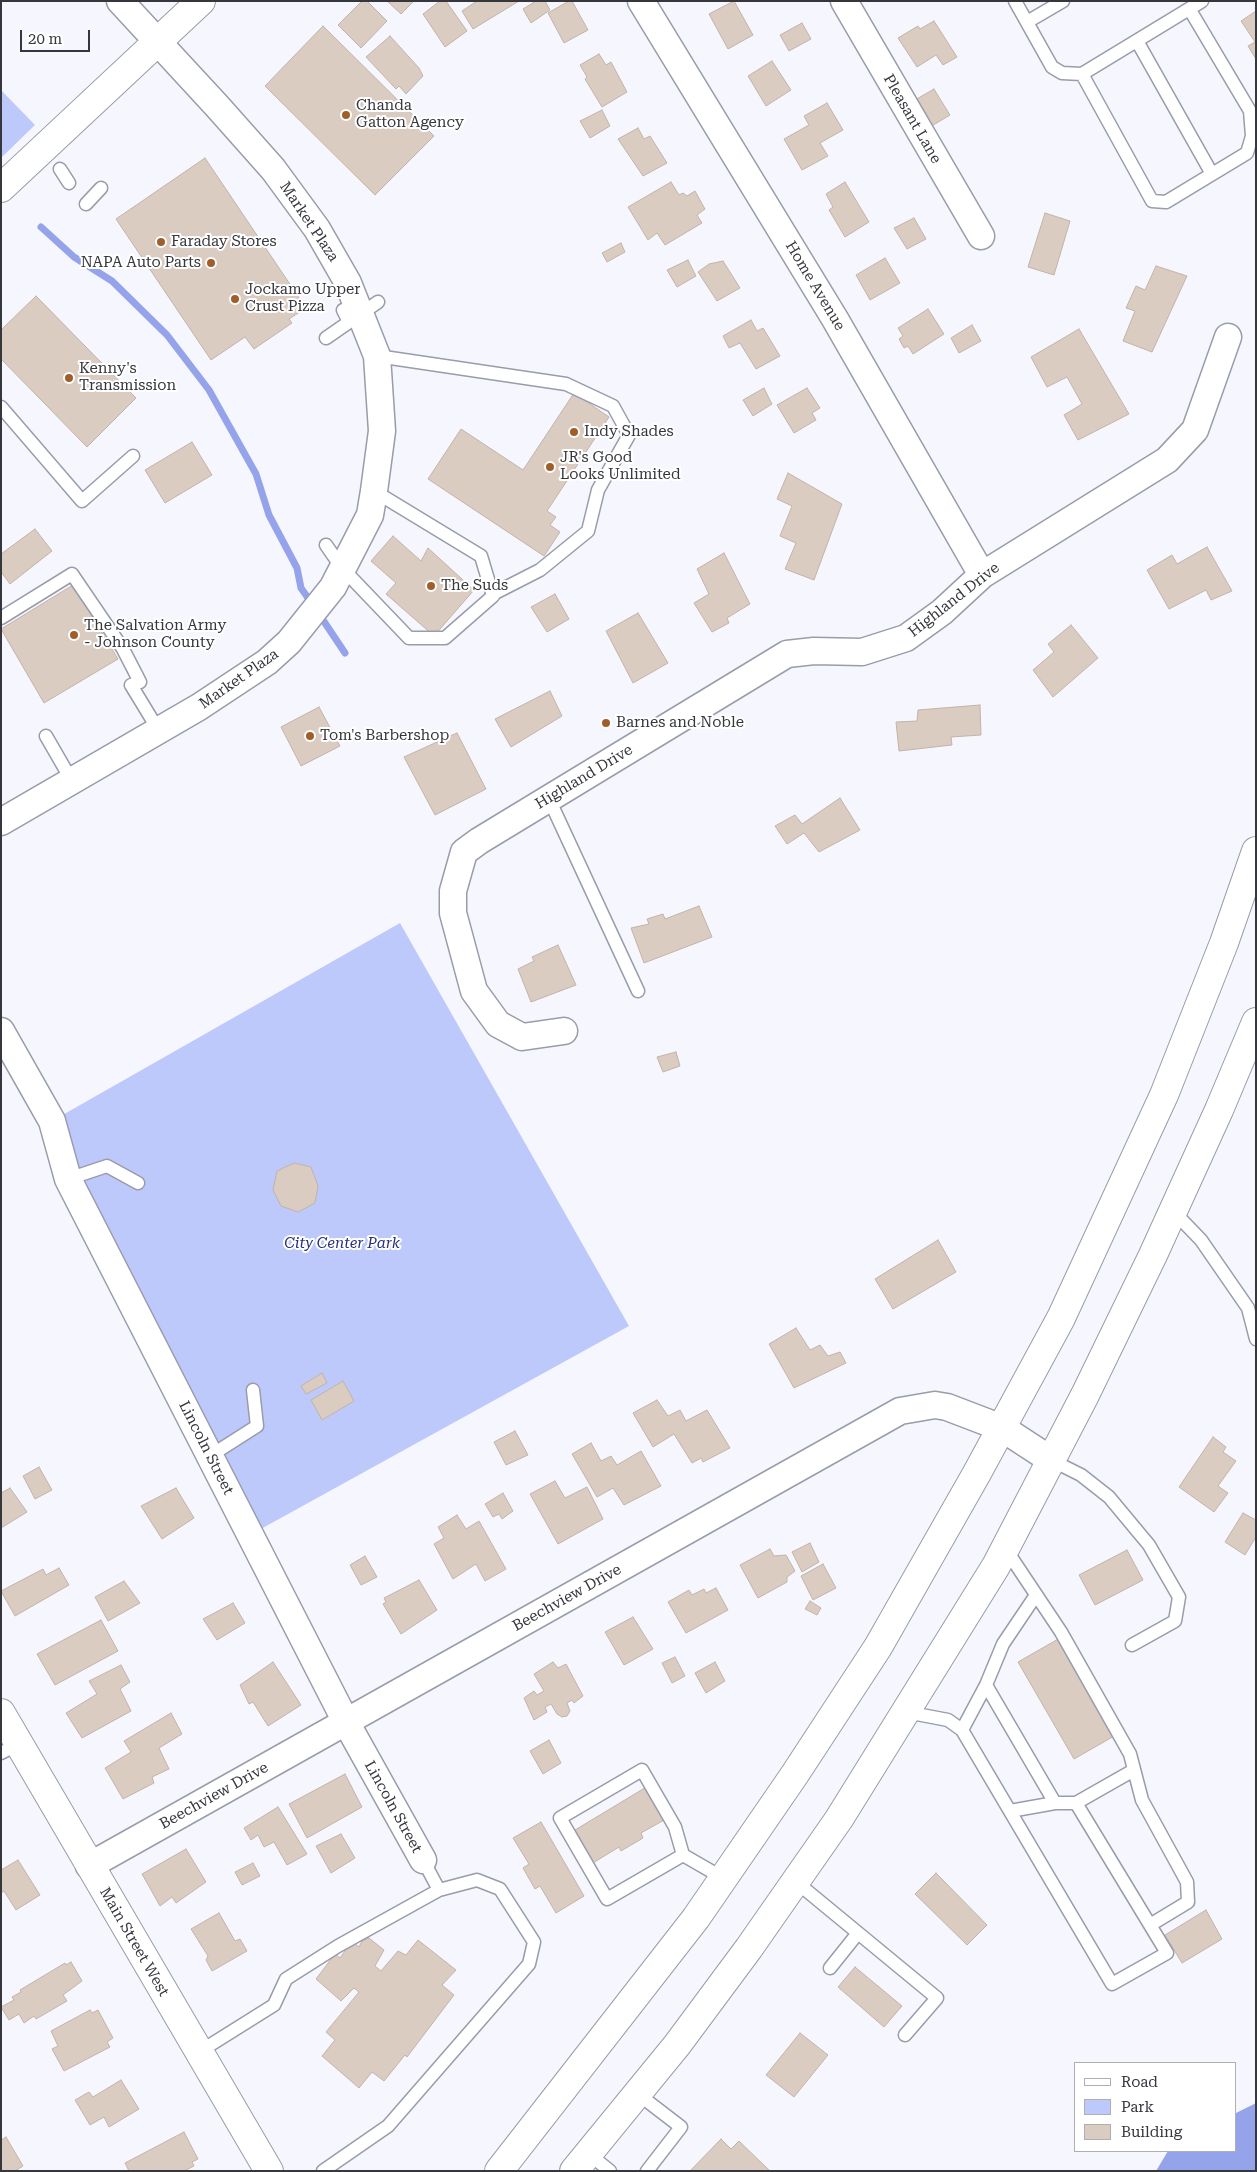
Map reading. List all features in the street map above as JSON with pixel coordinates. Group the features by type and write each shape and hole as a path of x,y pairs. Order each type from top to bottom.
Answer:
{"main road":[{"path":"1,188 201,1"},
{"path":"499,2171 639,1994 724,1878 878,1647 1002,1428 1061,1318 1164,1094 1224,943 1256,851"},
{"path":"581,2162 638,2094 705,2008 839,1819 1005,1548 1085,1396 1219,1110 1256,1022"},
{"name":"Main Street West","path":"1,1713 10,1748 90,1866 269,2171"}],"street":[{"name":"Market Plaza","path":"1,822 199,707 267,662 289,642 332,587 370,515 374,491 382,431 377,356 358,312 334,243 317,229 273,169 120,1"},
{"name":"Home Avenue","path":"641,1 835,319 982,575"},
{"name":"Pleasant Lane","path":"844,1 981,236"},
{"name":"Highland Drive","path":"564,1031 522,1037 498,1024 474,990 453,913 453,891 464,852 787,654 814,651 862,652 906,638 942,612 982,575 1167,460 1195,430 1228,337"},
{"name":"Lincoln Street","path":"1,1031 52,1121 68,1179 346,1722 423,1860"},
{"name":"Beechview Drive","path":"90,1866 900,1411 935,1405 1002,1428 1051,1460"}],"lane":[{"path":"1015,1 1052,67 1062,73 1082,74 1202,1"},
{"path":"1027,22 1063,1"},
{"path":"1082,74 1152,201 1166,202 1247,153 1252,136 1250,111 1190,10"},
{"path":"1137,41 1212,174"},
{"path":"60,169 70,183"},
{"path":"86,204 101,188"},
{"path":"326,338 358,312"},
{"path":"377,356 566,384 613,406 629,435 598,490 588,530 540,570 493,594"},
{"path":"1,407 82,501 133,456"},
{"path":"326,545 342,568 409,638 445,638 494,596 481,556 374,491"},
{"path":"1,618 72,574 123,649 140,682 130,685 159,731"},
{"path":"46,736 72,781"},
{"path":"549,799 638,991"},
{"path":"68,1179 107,1166 138,1183"},
{"path":"1173,1210 1200,1240 1248,1308 1256,1339"},
{"path":"210,1456 258,1426 253,1390"},
{"path":"1051,1460 1081,1475 1109,1497 1149,1545 1179,1597 1174,1621 1132,1645"},
{"path":"1005,1548 1061,1632 1130,1754 1142,1800 1187,1882 1188,1902 1150,1925"},
{"path":"962,1730 986,1685 1003,1644 1036,1595"},
{"path":"986,1685 1055,1803"},
{"path":"906,1712 948,1720 962,1730 1112,1984 1167,1953 1076,1803"},
{"path":"683,1855 607,1899 560,1818 642,1770 676,1827 683,1855 724,1878"},
{"path":"1010,1811 1055,1803 1076,1803 1134,1770"},
{"path":"423,1860 439,1890"},
{"path":"199,2052 274,2005 286,1979 338,1946 439,1890 477,1880 500,1889 534,1942 529,1964 388,2126 323,2171"},
{"path":"795,1881 936,1998 905,2035"},
{"path":"830,1968 858,1933"},
{"path":"638,2094 681,2128 647,2171"},
{"path":"581,2162 610,2171"}],"green space":[{"path":"1,90 35,125 1,158"},
{"name":"City Center Park","path":"400,923 629,1326 250,1535 52,1121"}],"shaded area":[{"path":"1256,2103 1256,2171 1156,2171 1167,2152 1237,2152 1237,2112"}],"building":[{"path":"362,1 367,1 387,21 361,48 338,25"},
{"path":"387,1 414,1 401,14"},
{"path":"440,1 446,1 467,31 445,47 423,14"},
{"path":"477,1 519,1 473,29 462,11"},
{"path":"536,1 545,1 550,10 531,23 523,9"},
{"path":"572,1 588,30 564,43 548,13"},
{"path":"734,1 753,35 728,49 709,14"},
{"path":"1256,11 1256,59 1248,46 1255,42 1241,21"},
{"path":"934,21 957,57 943,65 936,55 917,67 898,38 918,26 920,29"},
{"path":"802,23 811,39 789,51 780,35"},
{"path":"323,26 434,136 375,195 265,86"},
{"path":"390,36 419,68 423,76 406,94 399,86 396,89 366,57"},
{"path":"599,54 606,65 611,62 627,92 602,107 585,79 587,77 580,65"},
{"path":"772,61 791,90 766,106 748,76"},
{"path":"934,89 950,115 930,127 915,100"},
{"path":"827,103 843,130 820,143 828,156 802,170 784,139 809,125 804,116"},
{"path":"602,110 610,126 590,138 580,121"},
{"path":"638,128 644,139 650,136 667,163 643,176 618,139"},
{"path":"205,158 306,308 289,319 292,323 254,349 245,337 211,360 116,219"},
{"path":"671,182 679,195 683,193 687,196 695,191 705,209 697,215 702,223 665,245 657,233 648,240 628,207"},
{"path":"845,182 869,222 845,237 829,210 833,207 826,194"},
{"path":"1045,213 1070,221 1054,275 1028,267"},
{"path":"914,218 926,239 907,249 894,228"},
{"path":"621,243 625,252 607,262 602,253"},
{"path":"885,258 900,283 870,300 856,275"},
{"path":"688,260 696,276 677,287 667,270"},
{"path":"723,261 740,288 717,301 698,272 709,264"},
{"path":"1156,266 1187,276 1152,352 1123,341 1135,311 1126,308 1136,286 1145,290"},
{"name":"Kenny's Transmission","path":"36,296 136,398 87,447 1,359 1,330"},
{"path":"928,309 944,334 913,354 908,346 904,348 899,339 903,336 898,328"},
{"path":"751,320 757,331 763,328 780,356 756,369 740,343 729,348 723,336"},
{"path":"972,325 981,341 959,353 951,338"},
{"path":"1079,329 1129,414 1078,440 1064,415 1082,404 1067,377 1047,387 1031,357"},
{"path":"764,388 772,404 753,416 743,400"},
{"path":"807,388 820,408 812,413 816,420 794,433 777,405"},
{"path":"574,393 609,417 547,511 556,517 550,525 560,532 544,556 428,479 461,429 523,470"},
{"path":"192,442 212,475 165,503 145,470"},
{"path":"788,473 842,504 814,580 785,569 796,543 780,536 792,506 777,499"},
{"path":"35,529 52,551 10,584 1,572 1,554"},
{"name":"The Suds","path":"393,536 421,561 428,548 474,590 434,636 386,594 396,583 371,561"},
{"path":"1207,547 1232,591 1211,600 1206,590 1169,609 1147,570 1172,555 1177,564"},
{"path":"724,553 750,604 727,618 729,623 712,632 694,603 709,594 697,569"},
{"path":"73,585 118,659 44,703 1,629"},
{"path":"555,594 569,619 547,632 531,607"},
{"path":"638,613 668,663 633,683 606,631"},
{"path":"1071,625 1098,658 1053,697 1033,670 1054,652 1048,644"},
{"path":"550,691 562,716 511,747 495,719"},
{"path":"980,705 981,735 951,737 952,745 899,751 896,722 917,721 918,710"},
{"name":"Tom's Barbershop","path":"319,707 340,746 301,766 281,727"},
{"path":"457,733 486,789 435,815 404,757"},
{"path":"840,798 860,830 819,852 804,833 787,844 775,826 795,815 802,824"},
{"path":"699,906 712,937 644,963 631,928 649,924 647,919 663,914 665,919"},
{"path":"558,945 576,985 531,1002 518,969 534,961 532,957"},
{"path":"676,1052 680,1066 663,1072 657,1057"},
{"path":"294,1163 311,1167 318,1186 315,1203 298,1212 281,1206 273,1190 277,1171"},
{"path":"938,1240 956,1272 893,1309 875,1279"},
{"path":"796,1328 810,1350 820,1345 828,1356 840,1352 846,1363 794,1388 769,1344"},
{"path":"322,1373 327,1383 306,1394 301,1386"},
{"path":"343,1381 354,1401 322,1420 311,1400"},
{"path":"657,1400 668,1416 680,1410 686,1421 707,1410 730,1448 703,1462 701,1458 692,1463 674,1434 653,1447 633,1413"},
{"path":"515,1431 528,1455 506,1465 494,1442"},
{"path":"1213,1437 1226,1447 1223,1452 1236,1461 1218,1486 1228,1493 1214,1512 1179,1487"},
{"path":"591,1443 601,1461 611,1456 617,1465 641,1451 661,1486 624,1505 613,1488 597,1497 572,1454"},
{"path":"39,1467 52,1490 35,1499 23,1476"},
{"path":"555,1481 565,1498 587,1487 603,1519 558,1544 530,1494"},
{"path":"10,1488 27,1512 1,1528 1,1493"},
{"path":"176,1488 194,1518 162,1539 141,1506"},
{"path":"503,1493 513,1511 502,1519 499,1514 493,1517 485,1504"},
{"path":"1243,1513 1256,1520 1256,1537 1245,1555 1225,1542"},
{"path":"457,1515 466,1529 479,1521 506,1569 485,1581 476,1564 453,1579 434,1544 444,1538 438,1527"},
{"path":"810,1543 819,1562 802,1572 792,1552"},
{"path":"770,1549 774,1556 786,1555 795,1571 787,1577 787,1582 758,1598 740,1565"},
{"path":"1127,1550 1143,1580 1095,1605 1079,1575"},
{"path":"365,1556 377,1577 361,1585 350,1565"},
{"path":"823,1564 836,1588 813,1600 801,1576"},
{"path":"59,1568 69,1585 15,1616 1,1591 43,1569 46,1575"},
{"path":"419,1580 437,1610 401,1634 383,1604 386,1602 384,1598"},
{"path":"124,1581 140,1603 108,1621 95,1597"},
{"path":"716,1588 728,1610 686,1633 668,1602 689,1590 692,1595 704,1589 706,1593"},
{"path":"810,1601 821,1608 817,1615 805,1609"},
{"path":"233,1603 245,1623 217,1640 203,1619"},
{"path":"633,1617 653,1649 624,1665 605,1632"},
{"path":"101,1620 118,1651 55,1685 37,1654"},
{"path":"1060,1638 1116,1735 1074,1759 1018,1662"},
{"path":"675,1657 685,1676 672,1683 662,1663"},
{"path":"273,1662 301,1705 268,1726 253,1702 249,1704 240,1685"},
{"path":"553,1662 558,1668 566,1664 583,1696 574,1703 572,1700 567,1703 570,1711 567,1716 562,1717 557,1714 551,1704 545,1707 547,1712 534,1720 524,1698 534,1691 537,1695 544,1691 534,1674"},
{"path":"715,1662 725,1681 706,1693 695,1673"},
{"path":"121,1665 130,1682 120,1689 131,1711 82,1738 66,1713 97,1694 89,1681"},
{"path":"171,1713 182,1734 159,1748 169,1769 152,1777 154,1783 123,1799 105,1768 131,1752 124,1741"},
{"path":"549,1740 561,1763 543,1774 530,1751"},
{"path":"345,1774 362,1807 307,1838 289,1804"},
{"path":"648,1786 666,1819 641,1833 643,1838 621,1851 619,1847 593,1863 575,1830"},
{"path":"278,1807 307,1854 287,1865 274,1842 264,1847 258,1835 251,1840 244,1828"},
{"path":"541,1822 584,1896 556,1913 540,1886 535,1889 523,1868 529,1864 513,1838"},
{"path":"341,1834 355,1858 331,1873 316,1846"},
{"path":"186,1849 206,1882 176,1903 172,1897 160,1906 142,1874"},
{"path":"18,1860 40,1895 16,1910 4,1891 1,1893 1,1870"},
{"path":"253,1863 260,1876 242,1885 235,1872"},
{"path":"936,1873 987,1925 967,1945 915,1894"},
{"path":"1206,1910 1222,1939 1182,1963 1165,1935"},
{"path":"219,1913 235,1941 240,1939 247,1951 212,1971 206,1960 208,1956 191,1929"},
{"path":"369,1938 384,1950 375,1966 381,1971 398,1951 406,1955 418,1940 456,1970 442,1985 454,1995 407,2057 405,2055 384,2081 372,2072 359,2088 322,2056 335,2040 326,2032 359,1992 354,1988 341,2001 316,1979 335,1954 340,1958 352,1941 359,1947 362,1941"},
{"path":"71,1962 82,1981 63,1995 67,2001 36,2019 34,2016 24,2023 19,2014 9,2020 1,2007 14,2000 12,1997 21,1992 20,1990 65,1963 66,1965"},
{"path":"855,1967 902,2006 884,2027 838,1987"},
{"path":"90,2010 92,2013 98,2010 113,2038 107,2042 110,2047 64,2071 52,2049 58,2046 51,2031"},
{"path":"800,2033 828,2055 794,2097 766,2075"},
{"path":"121,2080 139,2109 109,2127 104,2117 90,2125 75,2100 89,2092 93,2097"},
{"path":"184,2132 198,2159 192,2162 194,2166 184,2171 129,2171 125,2163"},
{"path":"6,2137 23,2166 15,2171 1,2171 1,2140"},
{"path":"721,2139 731,2149 739,2141 770,2171 690,2171"}],"waterway":[{"path":"41,227 74,257 112,281 167,335 209,390 256,474 269,515 297,568 301,588 313,605"},
{"path":"319,614 345,653"}],"place":[{"name":"Chanda Gatton Agency","path":"346,115"},
{"name":"Faraday Stores","path":"161,242"},
{"name":"NAPA Auto Parts","path":"211,263"},
{"name":"Jockamo Upper Crust Pizza","path":"235,299"},
{"name":"Kenny's Transmission","path":"69,378"},
{"name":"Indy Shades","path":"574,432"},
{"name":"JR's Good Looks Unlimited","path":"550,467"},
{"name":"The Suds","path":"431,586"},
{"name":"The Salvation Army - Johnson County","path":"74,635"},
{"name":"Barnes and Noble","path":"606,723"},
{"name":"Tom's Barbershop","path":"310,736"}]}
